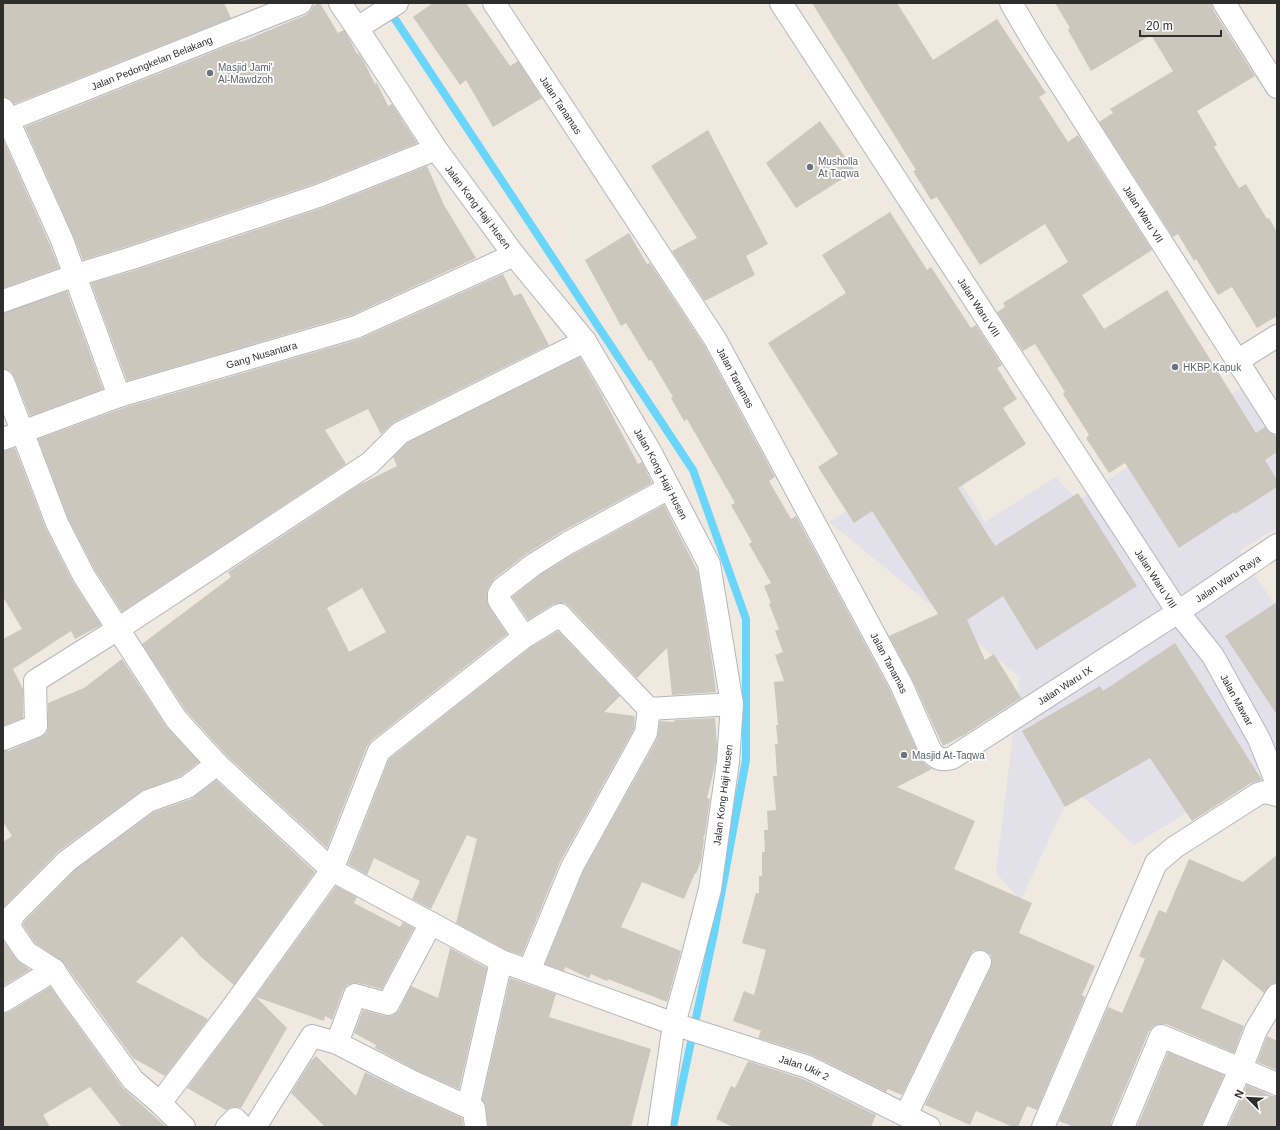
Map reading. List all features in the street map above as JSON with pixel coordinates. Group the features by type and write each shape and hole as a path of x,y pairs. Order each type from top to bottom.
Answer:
{"street":[{"name":"Jalan Pedongkelan Belakang","path":"5,117 301,3"},
{"name":"Jalan Kong Haji Husen","path":"340,3 362,25 436,150 514,255 585,342 651,453 709,564 732,704 728,762 710,889 677,1025 659,1127"},
{"path":"362,25 397,3"},
{"name":"Jalan Tanamas","path":"494,3 714,339 901,684 931,752 941,760 952,758"},
{"name":"Jalan Waru VIII","path":"781,3 1178,612"},
{"name":"Jalan Waru VII","path":"1011,3 1035,44 1277,423"},
{"path":"1224,3 1277,87"},
{"path":"5,117 62,240 119,396"},
{"path":"3,302 76,275 140,256 318,196 436,150"},
{"name":"Gang Nusantara","path":"12,436 119,396 356,327 514,255"},
{"path":"1237,362 1277,336"},
{"path":"3,739 36,726 35,681 370,463 400,433 585,342"},
{"name":"Jalan Ukir 2","path":"3,381 12,436 84,576 176,720 217,764 332,870 501,961 677,1025 808,1068 916,1122"},
{"path":"524,637 499,600 499,594 502,589 533,565 568,543 669,488"},
{"name":"Jalan Waru Raya","path":"1178,612 1277,544"},
{"name":"Jalan Waru IX","path":"952,758 1178,612"},
{"name":"Jalan Mawar","path":"1178,612 1213,656 1259,739 1276,781 1276,794"},
{"path":"160,1102 230,1010 332,870 379,751 524,637 560,615 649,709"},
{"path":"649,709 732,704"},
{"path":"529,971 572,867 646,733 649,709"},
{"path":"184,1127 160,1102 133,1080 54,970 26,952 9,927 13,915 67,861 148,801 187,787 217,764"},
{"path":"1043,1127 1156,863 1175,847 1258,794 1265,792 1276,794"},
{"path":"337,1043 355,995 388,1004 431,923"},
{"path":"255,1127 312,1036 337,1043 413,1082 472,1117 501,961"},
{"path":"916,1122 980,962"},
{"path":"3,1001 54,970"},
{"path":"1214,1127 1240,1070 1256,1030 1277,995"},
{"path":"1123,1127 1161,1036 1240,1070 1277,1084"},
{"path":"227,1127 236,1119 243,1127"}],"shaded area":[{"path":"1241,388 1277,441 1277,528 1239,551 1277,608 1277,780 1264,765 1134,845 1073,787 1021,900 996,873 1020,677 829,522 941,451 985,522 1056,477 1078,501"}],"building":[{"path":"3,3 224,3 231,18 14,104 10,99 3,97"},
{"path":"319,3 338,33 344,30 357,54 358,53 363,60 375,84 377,83 388,106 392,104 417,143 314,184 83,260 25,127 306,15 311,11 313,6"},
{"path":"433,3 466,3 510,66 518,61 542,98 493,127 466,80 460,85 413,17"},
{"path":"812,3 897,3 933,60 997,19 1046,93 1039,97 1068,142 1078,135 1152,250 1082,295 1104,329 1167,290 1256,433 1265,427 1271,434 1275,435 1277,439 1277,452 1265,460 1277,480 1277,487 1235,514 1234,512 1179,548 1125,463 1109,473 1086,438 1089,435 1063,394 1065,392 1035,344 1023,351 997,312 1005,307 1003,303 1068,262 1045,224 980,265 937,197 931,200 913,171 916,170"},
{"path":"1055,3 1212,3 1213,10 1255,76 1197,111 1217,145 1214,147 1239,188 1246,184 1267,219 1269,218 1277,232 1277,316 1257,328 1232,287 1218,295 1196,259 1194,261 1178,234 1173,237 1099,122 1113,113 1110,109 1173,71 1151,35 1091,71 1068,30 1070,28"},
{"name":"Musholla At Taqwa","path":"820,121 855,171 796,208 766,163"},
{"path":"708,130 768,244 746,256 755,275 705,301 672,251 697,238 651,166"},
{"path":"3,139 59,268 3,288"},
{"path":"427,166 444,205 476,258 352,315 127,381 91,283 136,270 322,208"},
{"path":"890,212 927,270 931,267 971,328 976,325 1002,365 997,368 1017,399 1003,408 1026,444 958,488 995,546 1078,493 1137,586 1036,650 1003,596 967,620 985,660 994,654 1021,698 964,735 943,746 912,679 889,636 938,614 872,511 854,523 818,467 838,454 768,343 846,293 822,255"},
{"path":"629,233 647,264 650,263 704,345 775,477 769,481 791,519 796,516 890,690 920,757 925,764 932,769 897,787 975,821 954,869 1032,903 1019,933 1095,966 1082,995 1085,997 1037,1110 1027,1106 1018,1127 1013,1127 976,1111 970,1125 925,1105 991,967 991,955 985,951 973,951 969,957 902,1095 888,1089 886,1092 812,1055 758,1038 761,1031 733,1021 744,991 754,995 766,950 742,943 756,893 759,893 759,876 762,876 762,852 765,852 764,830 768,830 767,811 776,810 773,776 777,776 775,744 778,744 776,725 778,725 774,682 784,681 775,655 783,652 775,631 779,629 769,604 771,603 764,586 771,583 749,544 752,542 731,505 735,503 687,419 684,421 671,398 673,397 651,360 649,361 626,323 621,326 585,260"},
{"path":"503,274 514,296 521,293 549,345 394,422 381,434 368,409 325,430 346,464 122,612 95,570 68,518 38,439 123,408 360,339"},
{"path":"67,291 103,389 30,416 14,376 11,371 3,369 3,313"},
{"path":"580,357 638,464 642,462 652,483 561,532 525,555 494,579 488,588 487,600 489,607 507,634 371,741 367,746 327,848 226,755 186,711 142,644 231,577 228,572 359,485 397,466 393,457 407,443","holes":["362,588 386,632 349,652 327,608"]},
{"path":"15,448 46,529 73,582 101,625 75,639 71,631 13,669 23,689 23,718 3,726 3,639 22,629 3,597 3,451"},
{"path":"664,505 698,572 716,692 672,695 667,648 637,678 565,603 554,604 528,620 512,597 540,575 574,554"},
{"path":"1277,602 1277,715 1225,636"},
{"path":"558,631 620,696 604,712 635,716 634,729 560,862 522,955 506,950 456,923 477,839 467,835 431,909 412,899 420,881 374,858 367,875 348,864 389,759 531,647"},
{"path":"1175,643 1262,780 1251,783 1192,821 1150,758 1065,807 1022,731 1100,686 1103,691"},
{"path":"122,659 166,726 199,762 181,776 141,791 59,851 3,908 3,842 12,836 3,822 3,751 8,751 47,733 48,703 84,688"},
{"path":"715,718 717,746 716,761 707,798 710,799 701,861 696,874 695,873 684,899 642,882 621,927 681,951 667,1002 608,979 607,981 591,974 589,978 565,967 564,971 545,964 583,872 657,739 660,721 675,722 674,720"},
{"path":"216,780 315,872 234,985 202,958 182,936 136,982 208,1019 165,1076 133,1058 64,963 35,943 23,925 24,922 75,870 154,812 191,799"},
{"path":"1277,855 1277,983 1271,984 1264,993 1223,959 1201,1008 1244,1026 1234,1053 1166,1024 1153,1026 1149,1031 1111,1122 1111,1127 1074,1127 1059,1121 1108,1007 1122,1013 1145,959 1139,956 1159,910 1166,913 1189,859 1243,882"},
{"path":"336,886 357,897 354,903 400,927 403,922 414,928 382,989 358,983 347,985 343,991 332,1020 325,1016 324,1021 256,997 287,1028 241,1108 232,1107 226,1110 187,1088 245,1011"},
{"path":"3,940 16,959 30,970 3,986"},
{"path":"450,948 487,968 459,1089 418,1071 375,1048 376,1045 354,1033 363,1010 385,1016 395,1014 399,1010 411,986 438,998"},
{"path":"510,978 556,994 549,1017 651,1049 631,1127 488,1127 486,1108 482,1100"},
{"path":"50,987 123,1088 166,1127 122,1127 90,1087 43,1115 50,1127 3,1127 3,1013 9,1012"},
{"path":"1267,1036 1277,1041 1277,1070 1257,1062"},
{"path":"1168,1052 1224,1075 1202,1127 1137,1127"},
{"path":"316,1056 356,1096 365,1072 462,1118 463,1127 325,1127 291,1093 311,1061"},
{"path":"748,1061 803,1079 876,1115 871,1127 733,1127 716,1119 731,1086 735,1088"},
{"path":"1247,1085 1272,1096 1277,1096 1277,1127 1228,1127"}],"waterway":[{"path":"389,10 693,470 746,619 746,760 714,933 673,1127"}],"place":[{"name":"Masjid Jami' Al-Mawdzoh","path":"210,73"},
{"name":"Musholla At Taqwa","path":"810,167"},
{"name":"HKBP Kapuk","path":"1175,367"},
{"name":"Masjid At-Taqwa","path":"904,755"}]}
